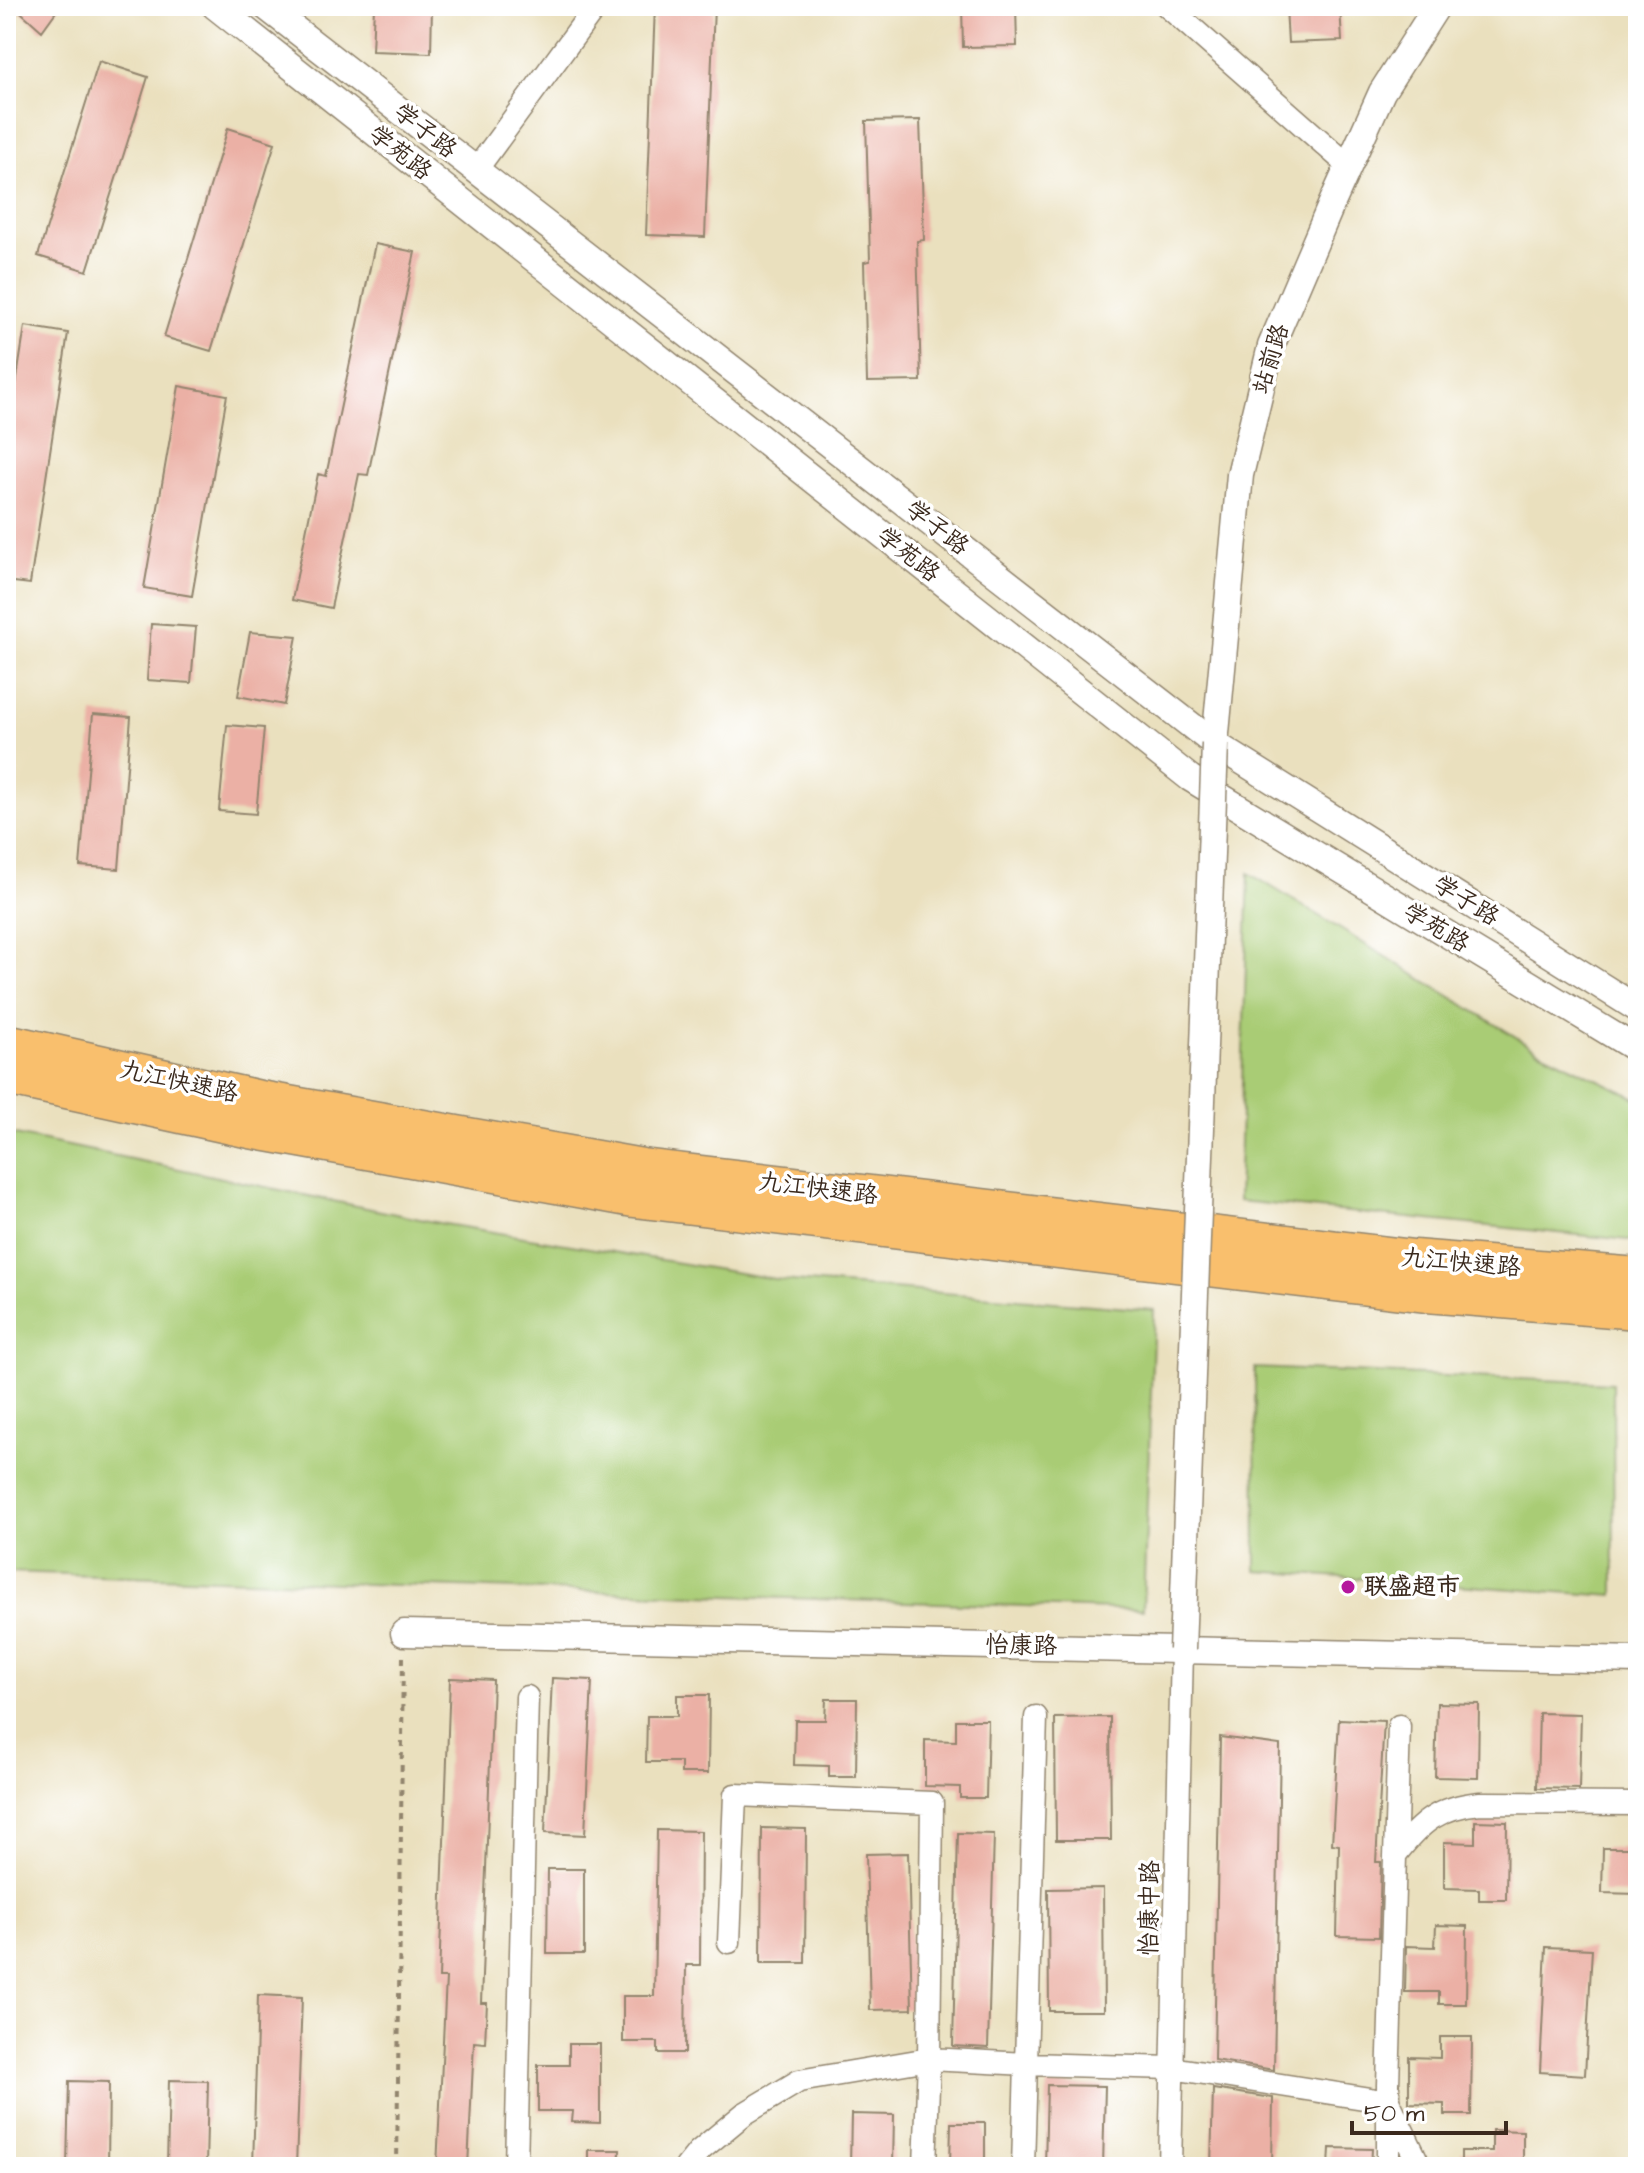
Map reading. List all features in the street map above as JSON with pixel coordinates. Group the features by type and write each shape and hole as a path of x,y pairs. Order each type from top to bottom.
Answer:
{"highway":[{"name":"九江快速路","path":"6,1043 260,1100 642,1168 1414,1259 1638,1277"},
{"name":"九江快速路","path":"6,1076 250,1129 634,1198 1426,1293 1638,1310"}],"street":[{"name":"学苑路","path":"215,6 1190,778 1638,1050"},
{"name":"学子路","path":"265,6 1215,744 1638,1009"},
{"path":"476,170 596,6"},
{"path":"1167,6 1349,166"},
{"name":"站前路","path":"1182,1650 1215,744 1240,475 1271,346 1382,92 1437,6"},
{"name":"怡康路","path":"404,1633 1638,1660"},
{"name":"怡康中路","path":"1170,2167 1182,1650"},
{"path":"516,2167 527,1697"},
{"path":"1023,2167 1036,1717"},
{"path":"1388,2167 1399,1726"},
{"path":"729,1942 735,1795 932,1803 925,2167"},
{"path":"1396,1854 1413,1832 1434,1815 1459,1805 1638,1804"},
{"path":"686,2167 698,2152 744,2114 799,2081 929,2059 1172,2068 1389,2102"},
{"path":"1389,2102 1420,2167"}],"path":[{"path":"397,2167 404,1633"}],"green space":[{"path":"1249,873 1539,1051 1638,1099 1638,1241 1238,1201"},
{"path":"6,1133 439,1223 781,1280 1154,1310 1143,1610 6,1572"},
{"path":"1255,1368 1613,1383 1614,1596 1256,1571"}],"building":[{"path":"14,6 60,6 42,31"},
{"path":"374,6 432,6 431,53 372,51"},
{"path":"655,6 714,6 705,237 646,235"},
{"path":"962,6 1016,6 1017,46 963,47"},
{"path":"1286,6 1340,6 1342,41 1288,43"},
{"path":"99,61 148,77 87,271 38,256"},
{"path":"920,120 924,240 917,241 921,381 867,382 864,262 870,261 866,121"},
{"path":"228,128 275,143 211,351 164,337"},
{"path":"375,244 415,252 368,475 359,474 331,608 292,600 318,474 326,476"},
{"path":"25,326 68,333 30,584 6,581 6,449"},
{"path":"179,386 227,395 192,596 144,588"},
{"path":"151,624 196,627 191,683 147,680"},
{"path":"250,632 297,636 284,705 238,696"},
{"path":"93,714 131,717 119,869 80,866"},
{"path":"227,725 264,728 256,814 219,811"},
{"path":"450,1678 493,1680 481,2003 487,2003 485,2043 474,2042 468,2167 437,2167 446,1978 439,1978"},
{"path":"552,1678 592,1680 585,1835 545,1833"},
{"path":"677,1695 709,1695 708,1773 681,1773 681,1762 646,1762 647,1716 677,1716"},
{"path":"826,1699 857,1699 856,1777 829,1777 829,1766 794,1765 795,1720 825,1720"},
{"path":"1437,1703 1479,1704 1478,1778 1435,1777"},
{"path":"1539,1713 1581,1714 1579,1789 1537,1788"},
{"path":"1110,1717 1111,1840 1056,1840 1055,1718"},
{"path":"1339,1719 1384,1721 1376,1862 1381,1862 1379,1937 1337,1936 1339,1845 1332,1844"},
{"path":"956,1720 988,1720 986,1798 960,1798 960,1787 925,1786 925,1740 956,1741"},
{"path":"1220,1737 1280,1745 1274,2070 1214,2060"},
{"path":"1475,1821 1507,1822 1506,1900 1479,1900 1479,1889 1444,1888 1444,1842 1475,1843"},
{"path":"762,1828 806,1829 805,1963 761,1963"},
{"path":"657,1830 701,1831 700,1965 686,1965 685,2053 658,2053 658,2042 623,2042 623,1996 654,1996"},
{"path":"958,1833 994,1834 988,2048 953,2046"},
{"path":"1603,1848 1638,1848 1638,1894 1602,1893"},
{"path":"908,1853 912,2009 870,2010 866,1854"},
{"path":"548,1869 584,1869 584,1954 547,1954"},
{"path":"1103,1888 1104,2011 1049,2011 1048,1889"},
{"path":"1436,1925 1467,1926 1466,2004 1439,2004 1439,1992 1405,1992 1406,1946 1435,1947"},
{"path":"1546,1947 1592,1949 1585,2075 1540,2072"},
{"path":"258,1995 302,1997 296,2167 253,2167"},
{"path":"1440,2037 1472,2037 1471,2115 1444,2115 1444,2104 1409,2103 1409,2057 1440,2058"},
{"path":"569,2044 600,2044 600,2123 572,2122 573,2111 538,2111 538,2065 569,2065"},
{"path":"169,2080 208,2081 206,2167 167,2167"},
{"path":"69,2081 109,2082 108,2167 67,2167"},
{"path":"1047,2085 1105,2086 1103,2167 1045,2167"},
{"path":"1213,2089 1273,2098 1272,2167 1211,2167"},
{"path":"851,2114 894,2115 893,2167 850,2167"},
{"path":"951,2123 985,2123 985,2167 950,2167"},
{"path":"1492,2130 1523,2131 1523,2167 1461,2167 1461,2151 1492,2151"},
{"path":"1330,2148 1372,2149 1371,2167 1329,2167"},
{"path":"588,2150 620,2150 619,2167 588,2167"}],"place":[{"name":"联盛超市","path":"1348,1587"}]}
